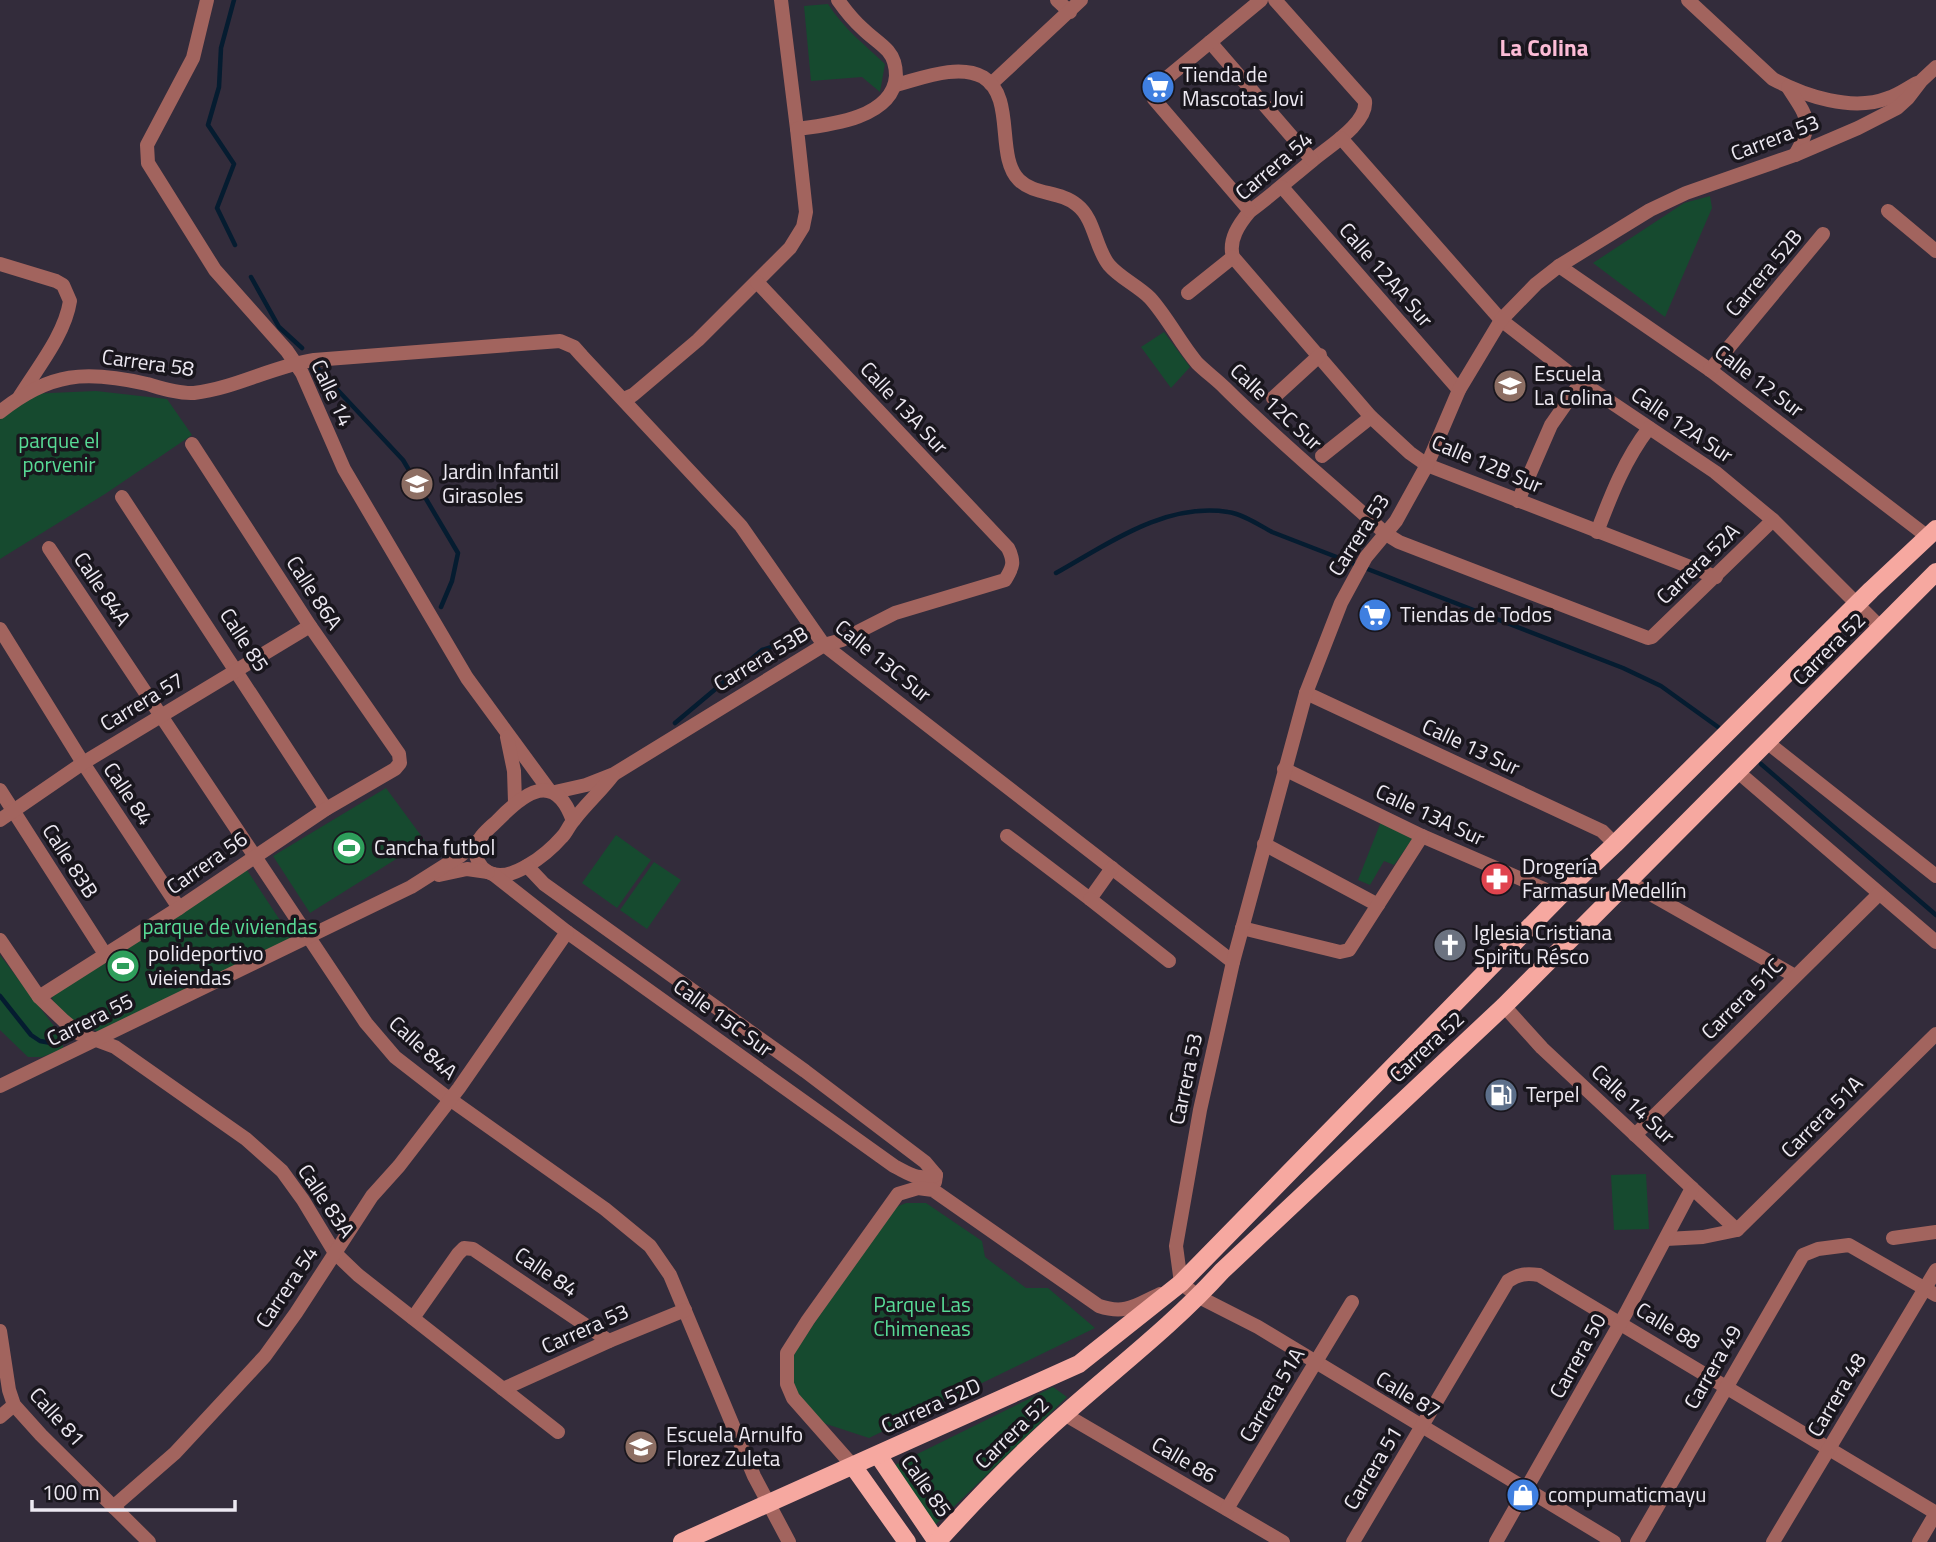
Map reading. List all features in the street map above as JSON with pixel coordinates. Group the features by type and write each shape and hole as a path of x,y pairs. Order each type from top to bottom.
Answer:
{"main road":[{"name":"Carrera 52","path":"1181,1283 1560,895 1932,533"},
{"name":"Carrera 52","path":"937,1542 995,1480 1064,1414 1199,1297 1222,1271 1504,1006 1936,572"},
{"name":"Carrera 52D","path":"682,1542 1079,1364 1181,1283"},
{"name":"Calle 85","path":"878,1455 937,1542"},
{"path":"853,1466 907,1542"}],"street":[{"name":"Calle 14","path":"207,0 193,58 147,145 148,163 215,270 302,373 344,470 467,678 506,732"},
{"path":"624,399 633,395 698,340 790,248 803,228 806,212 781,0"},
{"path":"797,129 837,124 853,118 875,108 890,97 895,85 896,67 889,51 861,28 838,0"},
{"path":"1057,0 1070,12"},
{"path":"895,85 963,71 984,78 991,84 1081,0"},
{"path":"1250,211 1153,95 1157,86 1261,0"},
{"name":"Carrera 54","path":"1233,257 1230,247 1250,211 1341,138 1366,107 1365,101 1275,0"},
{"path":"1688,0 1773,79 1788,87 1827,99 1863,104 1888,99 1921,81"},
{"path":"1210,42 1312,160"},
{"name":"Carrera 53","path":"1181,1283 1176,1260 1180,1222 1200,1110 1233,961 1306,692 1341,603 1366,557 1396,520 1427,465 1459,390 1501,320 1536,284 1559,266 1650,210 1686,194 1795,155 1898,108 1936,67"},
{"name":"Calle 12C Sur","path":"991,84 999,100 1010,162 1018,179 1077,204 1087,218 1100,251 1110,266 1142,290 1173,326 1197,362 1386,534 1414,549 1639,636 1653,636"},
{"path":"1788,87 1808,127 1795,155"},
{"name":"Calle 12A Sur","path":"1341,138 1501,320 1581,382 1715,472 1773,520 1881,628"},
{"name":"Calle 12AA Sur","path":"1282,187 1459,390"},
{"path":"1888,211 1936,251"},
{"name":"Carrera 52B","path":"1710,370 1823,234"},
{"path":"1188,293 1233,257"},
{"name":"Calle 12B Sur","path":"1233,257 1371,417 1427,465 1716,577"},
{"path":"0,264 56,281 63,285 70,296 70,306 63,322 20,396"},
{"name":"Calle 12 Sur","path":"1559,266 1710,370 1932,533"},
{"name":"Calle 13A Sur","path":"757,282 1008,548 1013,567"},
{"name":"Carrera 58","path":"0,412 20,396 62,377 112,377 190,393 232,385 295,362 560,341"},
{"name":"Calle 13C Sur","path":"560,341 574,347 741,526 824,645 1233,961"},
{"path":"1273,398 1320,355"},
{"path":"1518,501 1551,425 1581,382"},
{"path":"1322,456 1371,417"},
{"path":"1597,531 1636,444 1649,428"},
{"name":"Calle 86A","path":"192,444 310,626 399,754 400,763"},
{"name":"Calle 85","path":"122,497 326,808"},
{"name":"Carrera 52A","path":"1653,636 1773,520"},
{"name":"Calle 84A","path":"49,548 366,1024 395,1057 650,1245 670,1275 766,1503 789,1542"},
{"name":"Carrera 53B","path":"515,802 530,792 586,785 614,774 824,645 842,640 895,613 1005,580 1013,567"},
{"name":"Carrera 57","path":"0,820 83,763 310,626"},
{"name":"Calle 84","path":"0,629 83,763 179,908"},
{"name":"Calle 13 Sur","path":"1306,692 1602,831 1615,844"},
{"path":"506,732 552,791 568,806 573,821"},
{"path":"506,732 515,802"},
{"path":"1768,743 1936,876"},
{"name":"Carrera 56","path":"39,997 179,908 326,808 400,763"},
{"name":"Calle 13A Sur","path":"1284,769 1422,836 1560,895"},
{"path":"1738,772 1936,942"},
{"name":"Carrera 53B","path":"527,866 552,847 614,774"},
{"name":"Calle 83B","path":"0,790 105,954"},
{"name":"Carrera 55","path":"0,1086 308,938 424,879 478,841 515,802"},
{"path":"1007,836 1169,961"},
{"path":"1242,928 1340,952 1349,950 1422,836"},
{"path":"478,841 477,859 481,866 491,873"},
{"path":"1264,844 1378,905"},
{"name":"Carrera 55","path":"424,879 467,869 502,875 527,866"},
{"name":"Calle 15C Sur","path":"527,866 544,884 925,1162 934,1183"},
{"path":"1090,899 1112,868"},
{"name":"Calle 15C Sur","path":"491,873 567,932 894,1166 934,1183 1099,1306 1111,1310 1127,1310 1181,1283"},
{"path":"1629,883 1795,976"},
{"name":"Carrera 51C","path":"1635,1135 1879,894"},
{"name":"Carrera 54","path":"114,1507 176,1453 265,1356 372,1196 399,1166 450,1099 567,932"},
{"name":"Calle 83A","path":"0,940 39,997 79,1034 116,1046 239,1134 282,1171 335,1253 358,1275 558,1432"},
{"name":"Calle 14 Sur","path":"1504,1006 1542,1048 1737,1230"},
{"name":"Carrera 51A","path":"1737,1230 1936,1034"},
{"path":"853,1466 793,1398 787,1384 787,1353 898,1194 900,1184 894,1166"},
{"path":"898,1194 934,1183"},
{"name":"Carrera 50","path":"1496,1542 1692,1188"},
{"path":"1666,1239 1703,1237 1737,1230"},
{"path":"1893,1238 1936,1231"},
{"name":"Carrera 49","path":"1637,1542 1803,1255 1818,1249 1849,1245 1912,1281 1926,1295"},
{"name":"Calle 84","path":"413,1318 458,1254 464,1248 473,1249 609,1341"},
{"name":"Carrera 48","path":"1773,1542 1926,1295 1936,1270"},
{"name":"Calle 88","path":"1517,1275 1539,1275 1936,1513"},
{"name":"Carrera 51","path":"1353,1542 1508,1281 1517,1275"},
{"name":"Calle 87","path":"1181,1283 1199,1297 1258,1327 1614,1542"},
{"name":"Carrera 51A","path":"1227,1509 1352,1302"},
{"name":"Carrera 53","path":"503,1389 685,1310"},
{"name":"Calle 81","path":"0,1331 4,1386 14,1405 149,1542"},
{"path":"0,1417 14,1405"},
{"name":"Calle 86","path":"1064,1414 1283,1542"},
{"path":"1919,1542 1936,1513"}],"green space":[{"path":"828,4 848,29 885,64 880,92 862,77 811,81 804,6"},
{"path":"1710,196 1712,208 1665,317 1593,263 1684,203"},
{"path":"1164,332 1190,367 1171,388 1141,347"},
{"name":"parque el porvenir","path":"96,391 167,399 192,435 105,494 0,559 0,415 27,394"},
{"name":"Cancha futbol","path":"386,788 425,841 310,913 273,856"},
{"path":"1382,819 1416,834 1394,865 1384,861 1370,885 1358,880"},
{"path":"616,835 651,860 617,908 582,883"},
{"path":"654,862 681,880 647,929 620,910"},
{"name":"parque de viviendas","path":"247,870 293,940 100,1032 76,1023 57,1008 51,993"},
{"path":"0,955 63,1038 63,1049 42,1057 28,1057 0,1030"},
{"path":"1646,1174 1649,1229 1614,1230 1611,1175"},
{"name":"Parque Las Chimeneas","path":"906,1203 926,1203 982,1241 985,1257 1026,1288 1048,1288 1095,1328 869,1438 814,1420 793,1390 789,1370 795,1352 891,1209"},
{"path":"1053,1387 1067,1397 932,1528 891,1467"}],"waterway":[{"path":"234,0 221,48 219,87 208,125 234,164 217,208 235,245"},
{"path":"251,277 279,327 302,348"},
{"path":"318,369 403,460 458,553 452,581 441,607"},
{"path":"1056,573 1117,538 1160,519 1205,511 1234,513 1272,532 1623,668 1661,686 1718,727"},
{"path":"675,723 762,650 801,637"},
{"path":"1761,764 1936,915"},
{"path":"0,996 31,1035 40,1041 51,1043"}],"place":[{"name":"Tienda de Mascotas Jovi","path":"1158,87"},
{"name":"Escuela La Colina","path":"1510,386"},
{"name":"Jardin Infantil Girasoles","path":"417,484"},
{"name":"Tiendas de Todos","path":"1375,615"},
{"name":"Cancha futbol","path":"349,848"},
{"name":"Drogería Farmasur Medellín","path":"1497,879"},
{"name":"Iglesia Cristiana Spiritu Résco","path":"1450,945"},
{"name":"polideportivo vieiendas","path":"123,966"},
{"name":"Terpel","path":"1501,1095"},
{"name":"Escuela Arnulfo Florez Zuleta","path":"641,1447"},
{"name":"compumaticmayu","path":"1523,1495"}],"district":[{"name":"La Colina","path":"1544,48"}]}
